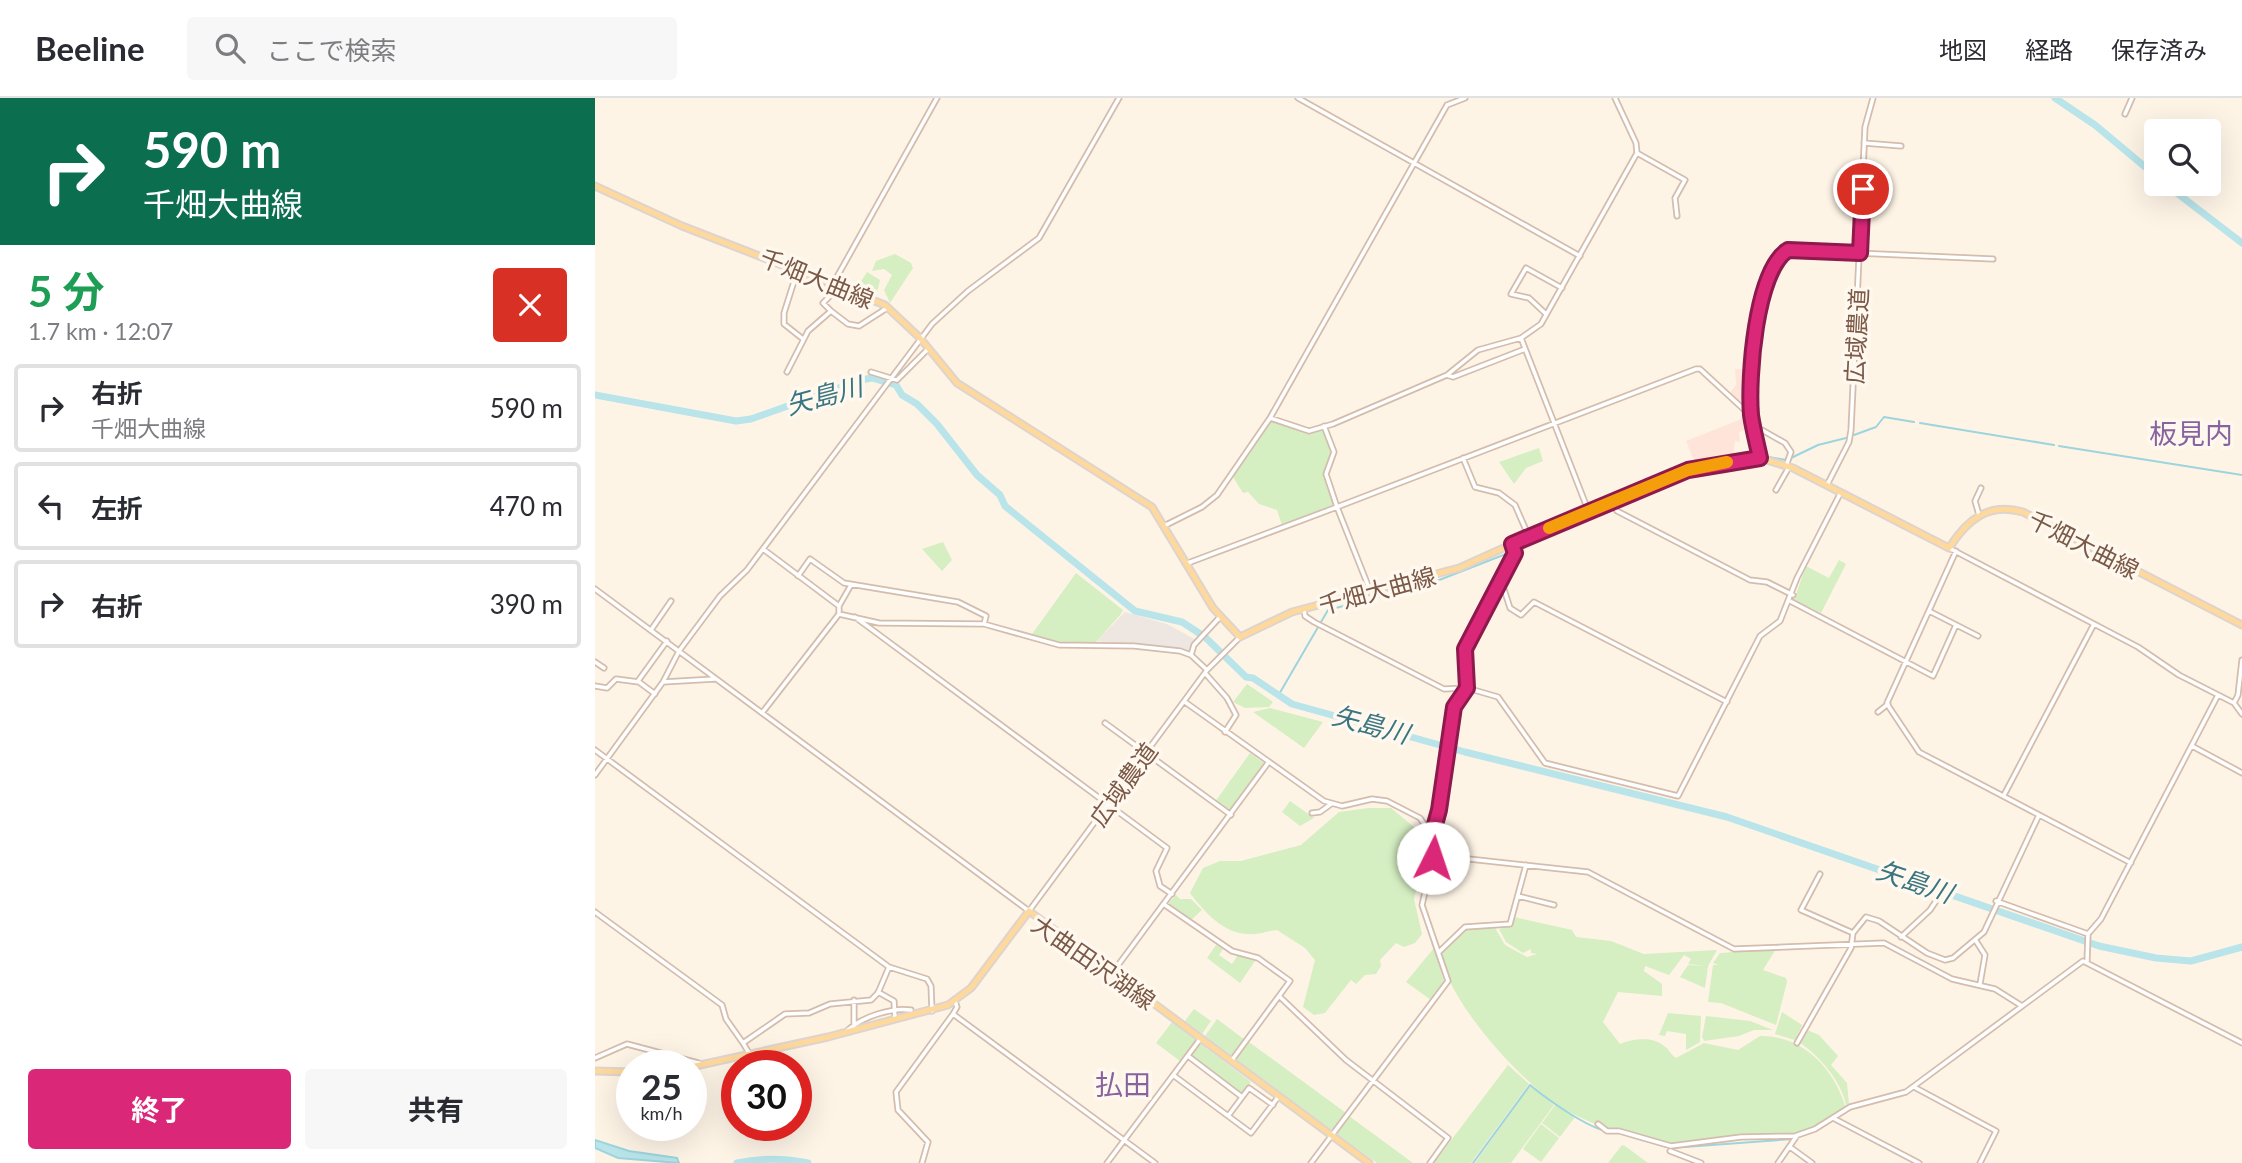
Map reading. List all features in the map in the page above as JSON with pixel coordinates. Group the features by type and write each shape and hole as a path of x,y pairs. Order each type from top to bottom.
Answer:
{"main road":[{"name":"千畑大曲線","path":"595,186 646,210 887,307 920,338 957,383 1146,501 1165,525 1220,617 1240,637 1282,615 1459,568 1588,510 1688,470 1760,458 1787,464 1949,548"},
{"name":"千畑大曲線","path":"1979,514 2004,509 2023,512 2242,625"},
{"path":"1949,548 1964,524 1979,514"},
{"name":"大曲田沢湖線","path":"763,1050 847,1032 855,1027 905,1018 955,1001 971,988 1029,911 1369,1163"},
{"path":"595,1071 616,1072"}],"street":[{"path":"887,307 859,326 848,324 823,303 836,285 937,98"},
{"path":"595,775 655,694 679,651 720,596 747,570 920,338 968,291 1039,237 1119,98"},
{"path":"1298,98 1580,256"},
{"path":"1165,525 1202,507 1217,495 1270,418 1447,105 1465,98"},
{"path":"1270,418 1309,431 1324,426 1447,374 1478,350 1521,338 1541,324 1637,153 1636,143 1615,98"},
{"name":"広域農道","path":"1827,485 1849,442 1851,430 1864,143 1866,114 1873,98"},
{"path":"2125,114 2132,98"},
{"path":"1864,143 1901,146"},
{"path":"1637,153 1685,180 1675,198 1677,216"},
{"path":"1760,458 1751,416 1756,314 1773,268 1788,250 1993,259"},
{"path":"1546,314 1529,298 1511,293 1526,268 1562,288"},
{"path":"798,270 784,313 784,324 803,339"},
{"path":"787,372 803,339 831,311"},
{"path":"1521,338 1588,510"},
{"path":"871,372 897,380 928,348"},
{"path":"1447,374 1454,377 1525,349"},
{"path":"1188,563 1696,369 1700,369 1751,416"},
{"path":"1324,426 1334,452 1326,474 1371,593"},
{"path":"1755,435 1762,430 1790,448 1790,455 1776,490"},
{"path":"1463,458 1473,485 1481,491 1499,493 1509,500 1517,509 1529,537"},
{"path":"1979,514 1975,501 1981,488"},
{"path":"1304,609 1305,616 1319,625 1444,689 1467,688 1500,699 1545,763 1678,796 1760,636 1780,621 1793,595 1797,578 1841,492"},
{"path":"1610,501 1618,511 1726,568 1750,580 1766,582 1793,595"},
{"path":"1311,1163 1448,981 1422,905 1433,858 1432,836 1454,707 1467,688 1465,649 1515,553 1512,544"},
{"path":"1949,548 2094,624 2234,703 2242,714"},
{"path":"763,549 839,606"},
{"path":"1878,712 1888,704 1956,551"},
{"path":"798,576 810,559 836,580 851,585 958,602 986,616 984,624"},
{"path":"1501,580 1510,608 1521,615 1534,602 1727,702"},
{"path":"762,713 839,614 839,606 851,585"},
{"path":"595,589 1029,911"},
{"path":"651,630 671,601"},
{"path":"1790,601 1933,676 1956,625"},
{"path":"1929,611 1978,636"},
{"path":"839,614 897,624 984,624 1059,645 1134,646 1191,655 1227,698 1236,715 1225,732"},
{"path":"855,617 1167,848 1156,871 1160,886 1172,894"},
{"path":"1191,655 1194,645 1220,617"},
{"path":"2003,796 2094,624"},
{"name":"広域農道","path":"1029,911 1205,672 1217,657 1240,637"},
{"path":"638,681 667,642"},
{"path":"2234,703 2238,695 2242,660"},
{"path":"595,662 604,668"},
{"path":"595,685 607,688 616,679 638,681 655,694"},
{"path":"663,682 715,679"},
{"path":"2087,962 2088,935 2101,919 2218,695"},
{"path":"1185,702 1268,763 1331,804 1342,806 1371,799 1387,801 1420,818 1432,836 1447,849 1469,859 1588,872 1734,949 1884,943 1952,979 1996,989 2022,1006"},
{"path":"1888,704 1919,752 2131,863"},
{"path":"1105,723 1231,815"},
{"path":"2192,746 2242,773"},
{"path":"595,750 889,967 927,979 931,986 932,1011"},
{"path":"1113,973 1268,763"},
{"path":"1312,813 1320,812 1331,804"},
{"path":"1797,1043 1852,944 1853,933 1863,920 1872,917 1917,948 1945,960 1953,958 1976,940 1984,932 1996,901 2039,815"},
{"path":"1439,952 1465,927 1510,924 1526,865"},
{"path":"1820,874 1801,910 1853,933"},
{"path":"1901,937 1930,910 1940,895"},
{"path":"1518,896 1554,905"},
{"path":"1996,901 2088,935"},
{"path":"1165,905 1232,951 1258,958 1290,981 1231,1061"},
{"path":"595,912 722,1005 726,1019 747,1050"},
{"path":"1976,940 1986,955 1980,984"},
{"path":"1598,1124 1607,1131 1619,1131 1671,1146 1741,1137 1797,1135 1850,1107 1895,1097 1914,1087 2078,963 2087,962 2242,1043"},
{"path":"743,1043 785,1014 809,1013 830,1004 871,1000 878,992 889,967"},
{"path":"878,992 894,1001 895,1020"},
{"path":"1279,996 1346,1060 1448,1138 1430,1163"},
{"path":"854,1000 855,1027 895,1009 911,1010"},
{"path":"922,1163 928,1142 898,1110 896,1092 953,1014 955,1001"},
{"path":"905,1009 905,1018"},
{"path":"881,1014 883,1023"},
{"path":"953,1014 1155,1163"},
{"path":"1107,1163 1201,1038"},
{"path":"595,1058 617,1046 634,1044 654,1050"},
{"path":"1188,1056 1243,1097"},
{"path":"1173,1075 1251,1133 1279,1097"},
{"path":"1914,1087 1996,1131 1980,1163"},
{"path":"1228,1116 1249,1088 1273,1105"},
{"path":"1833,1118 1919,1163"},
{"path":"1778,1163 1797,1135"},
{"path":"1790,1147 1812,1163"},
{"path":"1670,1151 1701,1163"}],"shaded area":[{"path":"1735,369 1752,370 1750,411 1730,393 1736,385"},
{"path":"1749,416 1753,428 1739,432 1740,442 1735,441 1733,456 1696,465 1686,441"},
{"path":"1125,612 1167,624 1196,640 1188,650 1097,641"}],"green space":[{"path":"895,254 911,263 913,268 890,303 884,290 892,275 884,269 872,271 876,261"},
{"path":"867,272 880,280 876,297 856,289"},
{"path":"1273,419 1308,433 1322,429 1331,451 1324,474 1335,504 1282,525 1277,510 1259,504 1248,492 1243,493 1233,477"},
{"path":"1539,448 1543,461 1526,468 1514,484 1499,462"},
{"path":"943,542 952,560 942,571 922,549"},
{"path":"1839,560 1846,564 1821,613 1794,600 1806,566 1829,578"},
{"path":"1076,573 1123,610 1121,614 1096,642 1057,642 1032,634"},
{"path":"1247,684 1273,702 1269,707 1245,708 1233,702"},
{"path":"1270,708 1323,722 1304,748 1253,712"},
{"path":"1250,753 1265,764 1230,813 1215,802"},
{"path":"1290,801 1314,818 1300,826 1282,812"},
{"path":"1391,808 1426,837 1427,845 1414,899 1422,934 1415,943 1404,947 1396,943 1380,960 1381,966 1376,974 1365,975 1356,984 1351,980 1325,1013 1314,1015 1303,1007 1315,960 1305,948 1277,930 1252,934 1231,930 1208,914 1190,893 1203,868 1220,861 1241,861 1301,845 1339,812"},
{"path":"1176,895 1180,899 1191,899 1202,910 1191,920 1168,904"},
{"path":"1514,917 1572,930 1576,937 1611,941 1644,954 1717,950 1708,966 1705,988 1680,977 1688,965 1707,966 1688,964 1691,959 1684,955 1669,975 1645,966 1644,971 1662,984 1662,996 1618,992 1603,1022 1620,1044 1636,1040 1654,1041 1666,1047 1676,1058 1704,1043 1738,1050 1760,1036 1790,1041 1815,1057 1825,1068 1841,1094 1846,1109 1815,1129 1794,1136 1741,1137 1681,1146 1659,1144 1628,1136 1565,1110 1538,1090 1485,1035 1456,993 1445,972 1439,952 1462,930 1485,925 1494,926 1505,945 1527,957 1537,954 1531,953 1531,949 1523,953 1506,942 1499,929 1510,926"},
{"path":"1216,945 1223,949 1219,955 1232,964 1238,955 1255,961 1240,983 1207,958"},
{"path":"1434,948 1444,982 1431,1000 1406,982"},
{"path":"1776,949 1763,970 1786,978 1787,982 1776,1025 1721,1003 1708,1002 1713,965 1718,965 1713,963 1720,953"},
{"path":"1194,1009 1211,1021 1202,1034 1185,1021"},
{"path":"1782,1012 1802,1025 1795,1040 1775,1034"},
{"path":"1668,1013 1701,1016 1700,1042 1686,1050 1686,1034 1667,1031 1665,1036 1659,1035"},
{"path":"1706,1016 1750,1021 1773,1030 1754,1030 1739,1036 1704,1041 1702,1037"},
{"path":"1217,1019 1245,1040 1232,1056 1205,1036"},
{"path":"1172,1022 1196,1040 1180,1061 1156,1043"},
{"path":"1805,1029 1819,1035 1838,1056 1831,1065 1847,1083 1849,1104 1846,1105 1828,1069 1799,1042"},
{"path":"1249,1042 1346,1113 1333,1131 1236,1059"},
{"path":"1201,1044 1251,1082 1242,1095 1191,1056"},
{"path":"1508,1065 1529,1084 1471,1163 1434,1163"},
{"path":"1530,1086 1554,1105 1511,1163 1475,1163"},
{"path":"1555,1105 1575,1117 1560,1137 1542,1123"},
{"path":"1349,1116 1413,1163 1377,1163 1337,1134"},
{"path":"1541,1124 1559,1138 1541,1162 1523,1149"},
{"path":"1622,1145 1625,1146 1648,1163 1608,1163"}],"water":[{"path":"595,1140 629,1151 677,1158 679,1163 618,1158 595,1148"}],"waterway":[{"path":"2055,98 2095,125 2144,166"},
{"path":"2181,196 2242,243"},
{"name":"矢島川","path":"595,395 736,421 751,419 861,380 872,378 896,385 902,395 917,404 937,424 977,475 1000,495 1005,506 1135,611 1182,622 1205,637 1246,677 1253,678 1292,704 1465,752 1727,817 2099,946 2156,958 2191,961 2242,947"},
{"path":"1854,435 1876,427 1884,417 1914,422"},
{"path":"1920,423 2054,445"},
{"path":"1791,458 1818,445 1846,438"},
{"path":"2059,446 2242,475"},
{"path":"1769,457 1786,460"},
{"path":"1615,503 1633,501 1649,490 1697,473 1765,463"},
{"path":"1518,548 1609,506"},
{"path":"1278,696 1328,610 1429,584 1511,552"},
{"path":"1473,1163 1530,1085 1585,1122 1617,1133"},
{"path":"1633,1137 1671,1148 1793,1139"},
{"path":"737,1163 773,1159 808,1163"}],"slow traffic":[{"path":"1549,528 1688,470 1727,462"}],"district":[{"name":"板見内","path":"2191,433"},
{"name":"払田","path":"1123,1084"}],"route":[{"path":"1433,858 1431,839 1439,810 1454,707 1467,688 1465,649 1515,553 1512,544 1688,470 1760,458 1751,416 1756,314 1773,268 1788,250 1860,253 1863,189"}]}
